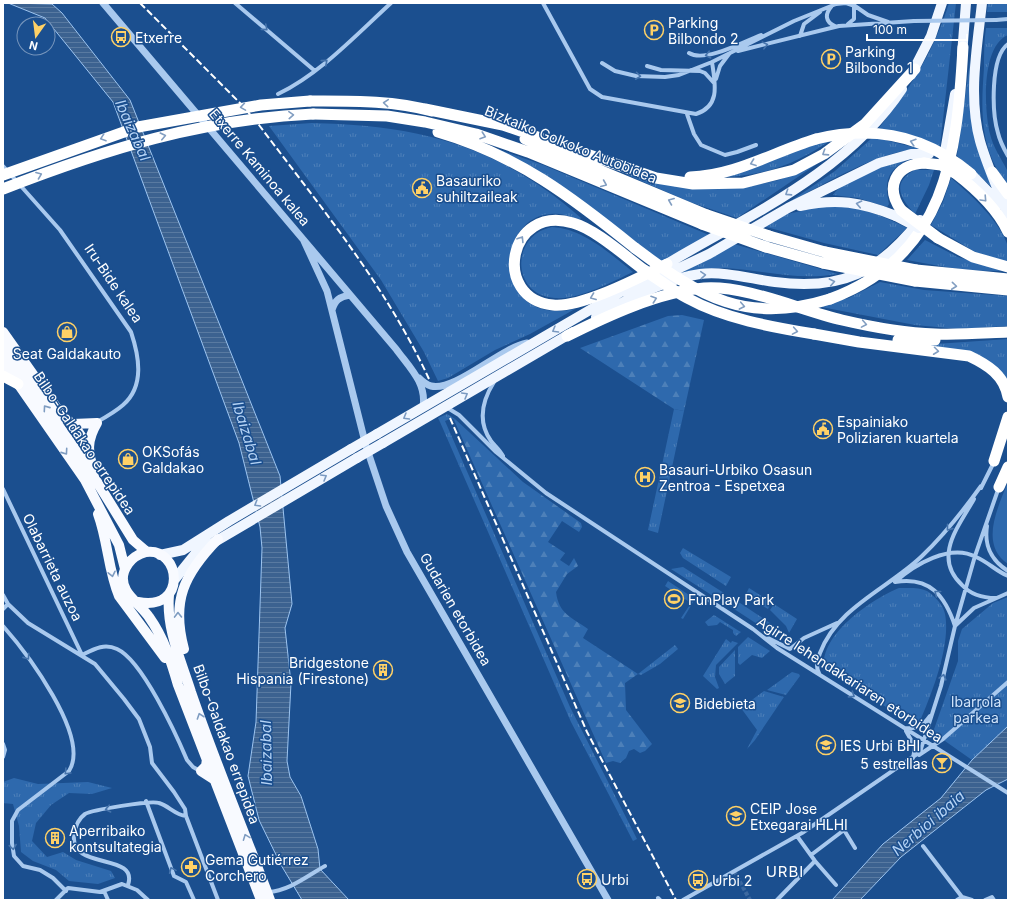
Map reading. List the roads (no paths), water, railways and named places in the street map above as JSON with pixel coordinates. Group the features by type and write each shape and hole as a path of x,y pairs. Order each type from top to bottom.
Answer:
{"highway":[{"path":"349,114 423,127 492,150 520,165 558,189 590,211 636,248 683,282 704,294 730,303 754,308 806,306 830,299 863,285 884,270 906,250 930,216 943,188 949,166 961,90 963,47"},
{"path":"425,109 487,120 656,178 693,184 743,183 778,176 814,160 865,124 915,69"},
{"name":"Bizkaiko Golkoko Autobidea","path":"3,174 138,127 261,104 310,101 356,101 425,109 481,124 531,142 704,220"},
{"name":"Bizkaiko Golkoko Autobidea","path":"3,189 117,148 164,135 261,118 312,114 387,116 425,122 476,134 528,152 704,220 767,241 824,257 916,276 1008,290"},
{"path":"605,160 657,174 705,177 738,168 816,139 855,132 885,134 915,142 942,152 971,174"},
{"path":"1008,232 1004,224 988,203 956,173 941,165 926,158 906,167 896,178 893,195 898,213 938,238 973,257 1008,267"},
{"path":"992,172 1008,194"},
{"path":"558,189 611,236 644,270"},
{"path":"667,264 592,297 559,306 544,304 534,300 524,292 515,274 514,261 517,245 522,236 530,228 540,222 552,220 566,221 587,229 644,270 688,298 716,310 754,322 814,334 859,342 969,356 984,363 1002,379 1008,397"},
{"name":"Bizkaiko Golkoko Autobidea","path":"916,276 1008,279"},
{"path":"567,336 652,300 676,292 705,288 746,293 830,317 893,329 950,334 1008,332"},
{"path":"3,332 63,417 73,424 88,446"},
{"path":"814,334 916,340 955,339 1008,332"},
{"name":"Bilbo-Galdakao errepidea","path":"3,346 102,489 133,540 147,552 160,555"},
{"name":"Bilbo-Galdakao errepidea","path":"3,362 88,485 119,546 125,569 123,580 126,591 138,602 158,632 167,649 178,685 207,760 266,897"},
{"path":"3,376 18,384"},
{"path":"994,462 1008,417"},
{"path":"73,424 97,423"},
{"path":"97,423 91,433 88,446 91,463 102,489"},
{"path":"994,462 1008,433"},
{"path":"999,487 1008,467"},
{"name":"Bilbo-Galdakao errepidea","path":"88,485 91,500 105,536 112,576 119,596 126,608 158,647 178,685"},
{"path":"192,694 191,677 179,626 179,604 188,575 197,561 218,539"},
{"path":"125,569 134,557 147,552"},
{"path":"160,555 170,564 175,579"},
{"name":"Bilbo-Galdakao errepidea","path":"175,579 169,595 169,623 192,694 266,897"},
{"path":"138,602 155,604 169,595"},
{"path":"207,760 206,766 201,771 215,780"}],"main road":[{"path":"175,579 185,563 196,553 218,539 231,525 285,487 776,201 845,153 878,120 896,98 915,69 931,36 942,3"},
{"path":"160,555 183,550 291,496 567,336 614,307 647,292 685,277 700,274 724,274 776,282 811,284 830,283 849,278 871,268 890,254 910,233 921,218 936,187 942,166 963,47 966,3"},
{"path":"976,3 975,91 977,126 982,146 1008,216"},
{"path":"976,62 982,3"},
{"path":"589,311 709,254 788,208 879,163 911,154 926,158 945,159 971,174 998,200 1008,216"},
{"path":"788,208 818,202 848,202 898,213"},
{"path":"999,487 1008,460"}],"street":[{"name":"Etxerre Kaminoa kalea","path":"102,3 396,349 417,377"},
{"path":"235,3 315,71"},
{"path":"278,94 295,86 315,71 391,3"},
{"path":"543,3 587,84 595,94 610,100 687,114 696,114 707,109 714,98 715,83 712,62"},
{"path":"689,53 694,56 707,56 835,5 846,3 856,5 868,15 888,22"},
{"path":"835,5 828,11 827,19 830,24 836,27"},
{"path":"846,25 854,19 856,5"},
{"path":"800,36 804,24 822,10"},
{"path":"715,83 720,66 730,53 836,27 888,22 1008,19"},
{"path":"602,63 615,70 636,76 649,77 679,75 712,62 784,26"},
{"path":"1008,44 1001,50 997,61 994,112 998,133 1008,156"},
{"path":"647,66 661,70 690,70 705,73 715,83"},
{"path":"687,114 694,134 701,145 725,155 756,145"},
{"name":"Iru-Bide kalea","path":"3,166 60,230 131,332 137,350 139,368 135,387 124,404 97,423"},
{"name":"Gudarien etorbidea","path":"304,241 327,291 366,446 386,506 407,552 608,900"},
{"path":"327,291 331,281 336,278"},
{"path":"332,311 336,300 350,295"},
{"path":"417,377 430,386 445,386 522,344 535,342"},
{"name":"Agirre lehendakariaren etorbidea","path":"498,376 487,394 482,416 487,435 504,458"},
{"path":"417,377 423,389 423,407"},
{"name":"Agirre lehendakariaren etorbidea","path":"444,407 454,410 496,452 546,493 753,629 795,659 1008,793"},
{"path":"994,462 952,538 948,553 950,569 956,580 966,589 985,598 996,598"},
{"path":"753,629 790,650 804,638 837,623 922,557 944,534 981,486"},
{"path":"913,758 920,752 946,667 955,626 975,556 999,487"},
{"name":"Olabarrieta auzoa","path":"3,489 82,655"},
{"path":"989,514 986,532 988,547 994,560 1008,571"},
{"path":"895,582 926,561 948,553 975,556 1000,573 1008,576"},
{"path":"889,583 913,582 926,585 934,590 944,600 955,626"},
{"path":"955,626 961,618 974,608 1008,593"},
{"name":"Olabarrieta auzoa","path":"3,595 8,604 28,623 95,664 139,719 150,747 152,763 185,809 186,816 218,900"},
{"path":"3,609 8,604"},
{"path":"819,674 817,670 819,655 837,623"},
{"path":"3,626 58,701 68,727 74,754 73,766 69,771 18,810 12,821 12,843 14,856 23,866 40,870 53,878 66,890"},
{"path":"82,655 98,647 116,649 124,653 162,707 187,760 193,767 201,771"},
{"path":"793,648 795,659"},
{"path":"684,900 797,836 913,758 934,746 1008,682"},
{"path":"904,728 914,729 922,726 932,714"},
{"path":"904,728 915,747 913,758"},
{"path":"3,744 5,750 3,757"},
{"path":"128,885 130,879 128,872 121,866 94,860 82,854 74,838 75,826 85,814 146,801 161,803 180,816 186,816"},
{"path":"146,801 174,876 186,882 194,900"},
{"path":"811,855 844,830 856,848"},
{"path":"797,836 815,861 836,885"},
{"path":"923,846 962,897 972,900"},
{"path":"777,900 815,861"},
{"path":"266,897 289,887 325,866"},
{"path":"56,900 68,888 100,892 122,884 128,885 148,900"},
{"path":"104,891 108,900"},
{"path":"958,900 962,897"},
{"path":"985,900 992,897 994,900"}],"water":[{"name":"Ibaizabal","path":"8,3 52,4 62,13 130,100 280,476 292,604 285,628 291,683 287,761 290,777 301,796 318,849 320,869 349,900 302,900 281,865 259,820 248,776 256,722 262,548 260,527 239,443 113,102 56,32 56,16 40,16"},
{"name":"Nerbioi ibaia","path":"1008,726 1008,779 986,790 901,857 860,900 832,900 883,844 941,798 972,760"}],"tunnel":[{"path":"734,871 750,900"}],"railway":[{"path":"140,3 241,104 259,125 328,216 372,279 393,311 429,379"},
{"path":"450,418 587,732 676,900"}],"place":[{"name":"Parking Bilbondo 2","path":"654,30"},
{"name":"Etxerre","path":"121,37"},
{"name":"Parking Bilbondo 1","path":"831,59"},
{"name":"Basauriko suhiltzaileak","path":"422,188"},
{"name":"Seat Galdakauto","path":"67,332"},
{"name":"Espainiako Poliziaren kuartela","path":"823,429"},
{"name":"OKSofás Galdakao","path":"128,459"},
{"name":"Basauri-Urbiko Osasun Zentroa - Espetxea","path":"645,477"},
{"name":"FunPlay Park","path":"674,599"},
{"name":"Bridgestone Hispania (Firestone)","path":"383,670"},
{"name":"Bidebieta","path":"680,703"},
{"name":"IES Urbi BHI","path":"826,745"},
{"name":"5 estrellas","path":"942,763"},
{"name":"CEIP Jose Etxegarai HLHI","path":"736,816"},
{"name":"Aperribaiko kontsultategia","path":"55,838"},
{"name":"Gema Gutiérrez Corchero","path":"191,867"},
{"name":"Urbi","path":"587,879"},
{"name":"Urbi 2","path":"698,880"}],"district":[{"name":"URBI","path":"785,871"}],"park label":[{"name":"Ibarrola parkea","path":"976,710"}]}
